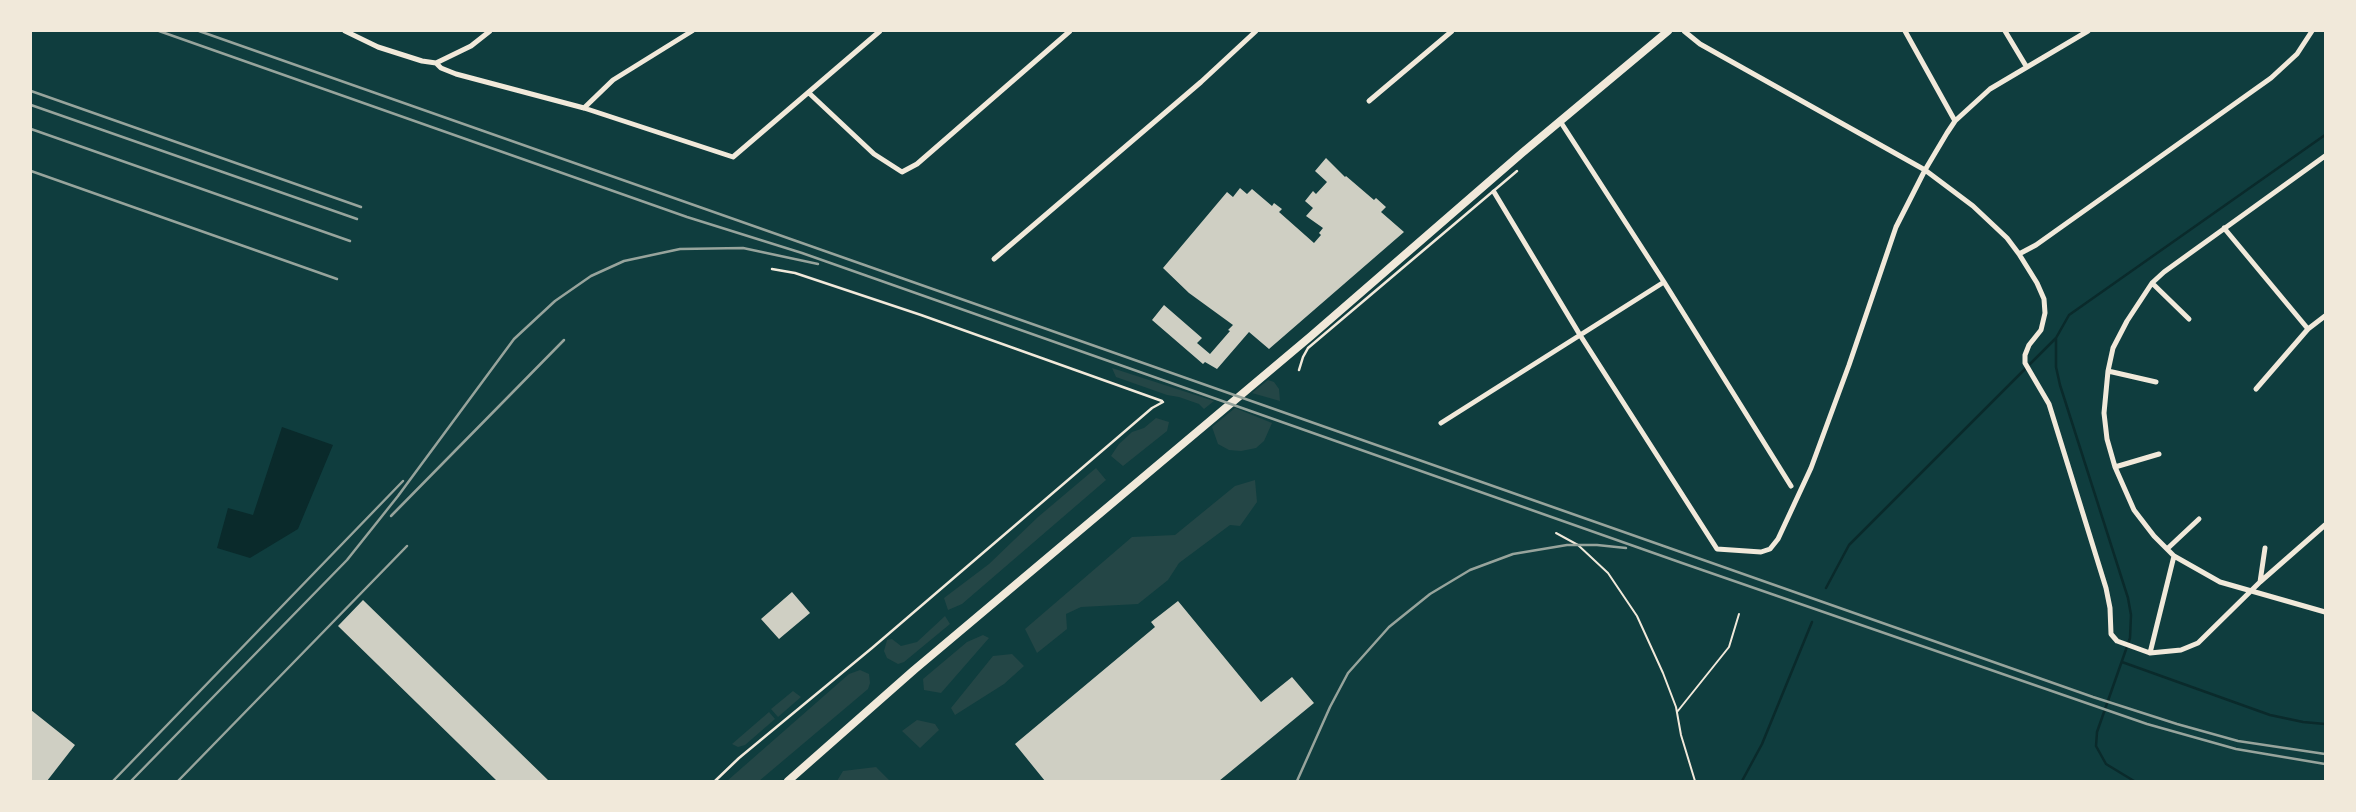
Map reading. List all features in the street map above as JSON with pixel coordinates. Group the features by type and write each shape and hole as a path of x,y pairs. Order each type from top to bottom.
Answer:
{"main road":[{"path":"788,781 914,670 1311,336 1560,121 1668,31"}],"street":[{"path":"345,31 386,50 422,62 436,63 471,46 490,31"},
{"path":"584,108 613,80 692,31"},
{"path":"436,63 441,68 456,74 584,108 733,157 880,31"},
{"path":"809,93 874,154 902,172 917,164 1070,31"},
{"path":"994,259 1201,82 1256,31"},
{"path":"1369,101 1452,31"},
{"path":"1684,31 1700,44 1924,170 1973,206 2007,238 2020,254 2044,298 2041,330 2029,345 2025,355 2025,363 2049,404 2106,588 2110,608 2111,634 2117,642 2150,653 2181,650 2198,643 2260,582 2325,525"},
{"path":"1904,31 1955,121"},
{"path":"2005,31 2026,66"},
{"path":"1494,192 1580,335 1717,549 1761,552 1770,549 1778,539 1808,475 1829,424 1896,228 1924,170 1955,121 1990,89 2088,31"},
{"path":"2020,254 2036,245 2271,78 2297,54 2312,31"},
{"path":"1560,121 1664,282 1791,486"},
{"path":"2325,156 2164,272 2152,283 2127,321 2113,348 2108,371 2104,413 2107,439 2114,467 2134,510 2154,536 2174,556 2220,582 2325,612"},
{"path":"2224,228 2308,329"},
{"path":"1441,423 1664,282"},
{"path":"2152,283 2189,319"},
{"path":"2256,389 2308,329 2325,316"},
{"path":"2108,371 2156,382"},
{"path":"2114,467 2159,454"},
{"path":"2167,549 2199,519"},
{"path":"2260,582 2265,548"},
{"path":"2150,653 2174,556"}],"lane":[{"path":"1299,370 1308,348 1517,171"},
{"path":"715,781 739,758 872,648 1152,408 1163,402 921,315 795,273 772,269"}],"path":[{"path":"1556,532 1578,545 1608,573 1637,616 1663,673 1678,712 1681,735 1695,781"},
{"path":"1678,712 1729,647 1739,614"}],"shaded area":[{"path":"1112,368 1214,401 1204,409 1199,404 1116,377"},
{"path":"1268,380 1274,382 1279,389 1280,401 1252,393"},
{"path":"1235,408 1272,423 1264,441 1256,448 1241,451 1229,450 1218,444 1212,427"},
{"path":"1156,418 1169,422 1167,431 1123,466 1111,456 1119,444 1132,432 1144,428"},
{"path":"282,427 333,445 298,529 250,558 217,548 228,508 253,515"},
{"path":"1096,468 1106,480 962,604 948,610 944,598 989,564 1038,517"},
{"path":"1255,480 1257,502 1240,526 1230,525 1179,563 1168,580 1138,604 1081,607 1066,614 1067,629 1037,653 1025,629 1132,537 1175,535 1235,486"},
{"path":"945,616 950,624 904,662 898,664 887,658 884,651 887,640 892,639 901,646 917,642"},
{"path":"983,635 989,638 941,693 924,690 923,679 967,642"},
{"path":"1012,654 1024,666 1004,684 955,715 951,708 993,656"},
{"path":"860,670 869,674 870,683 868,689 759,781 727,781 849,674"},
{"path":"793,691 801,697 778,717 771,709"},
{"path":"769,712 775,719 745,745 738,747 732,744"},
{"path":"917,720 935,724 939,730 920,748 902,731"},
{"path":"876,767 890,781 837,781 843,771"}],"building":[{"path":"1326,158 1345,177 1386,207 1381,212 1404,232 1269,349 1249,332 1217,369 1205,362 1203,364 1152,320 1164,305 1202,338 1197,343 1210,354 1233,325 1189,293 1163,268 1227,192 1233,197 1240,188 1247,194 1252,189 1272,206 1274,203 1282,209 1279,212 1314,243 1321,235 1319,233 1323,228 1306,216 1313,208 1305,201 1313,191 1316,194 1327,182 1315,171"},
{"path":"792,592 810,613 779,639 761,619"},
{"path":"363,600 549,781 497,781 338,626"},
{"path":"1178,601 1261,702 1292,677 1314,703 1219,781 1045,781 1015,744 1155,627 1151,622"},
{"path":"31,710 75,745 47,781 31,781"}],"waterway":[{"path":"2134,781 2106,764 2096,746 2097,732 2130,638 2131,615 2128,598 2060,385 2056,367 2056,338 2069,315 2325,135"},
{"path":"1826,588 1849,545 2056,338"},
{"path":"1742,781 1762,744 1812,622"},
{"path":"2122,662 2270,715 2303,722 2325,724"}],"railway":[{"path":"159,31 687,217 802,253 1682,563 2147,724 2236,749 2325,764"},
{"path":"199,31 2093,697 2238,741 2325,754"},
{"path":"31,91 361,207"},
{"path":"31,105 357,219"},
{"path":"31,129 350,241"},
{"path":"31,171 337,279"},
{"path":"131,781 347,560 398,496 514,339 555,301 591,276 624,261 680,249 743,248 818,264"},
{"path":"391,516 564,340"},
{"path":"113,781 403,481"},
{"path":"1297,781 1330,707 1348,673 1389,627 1430,594 1470,570 1513,554 1567,545 1597,545 1626,548"},
{"path":"178,781 407,546"}]}
